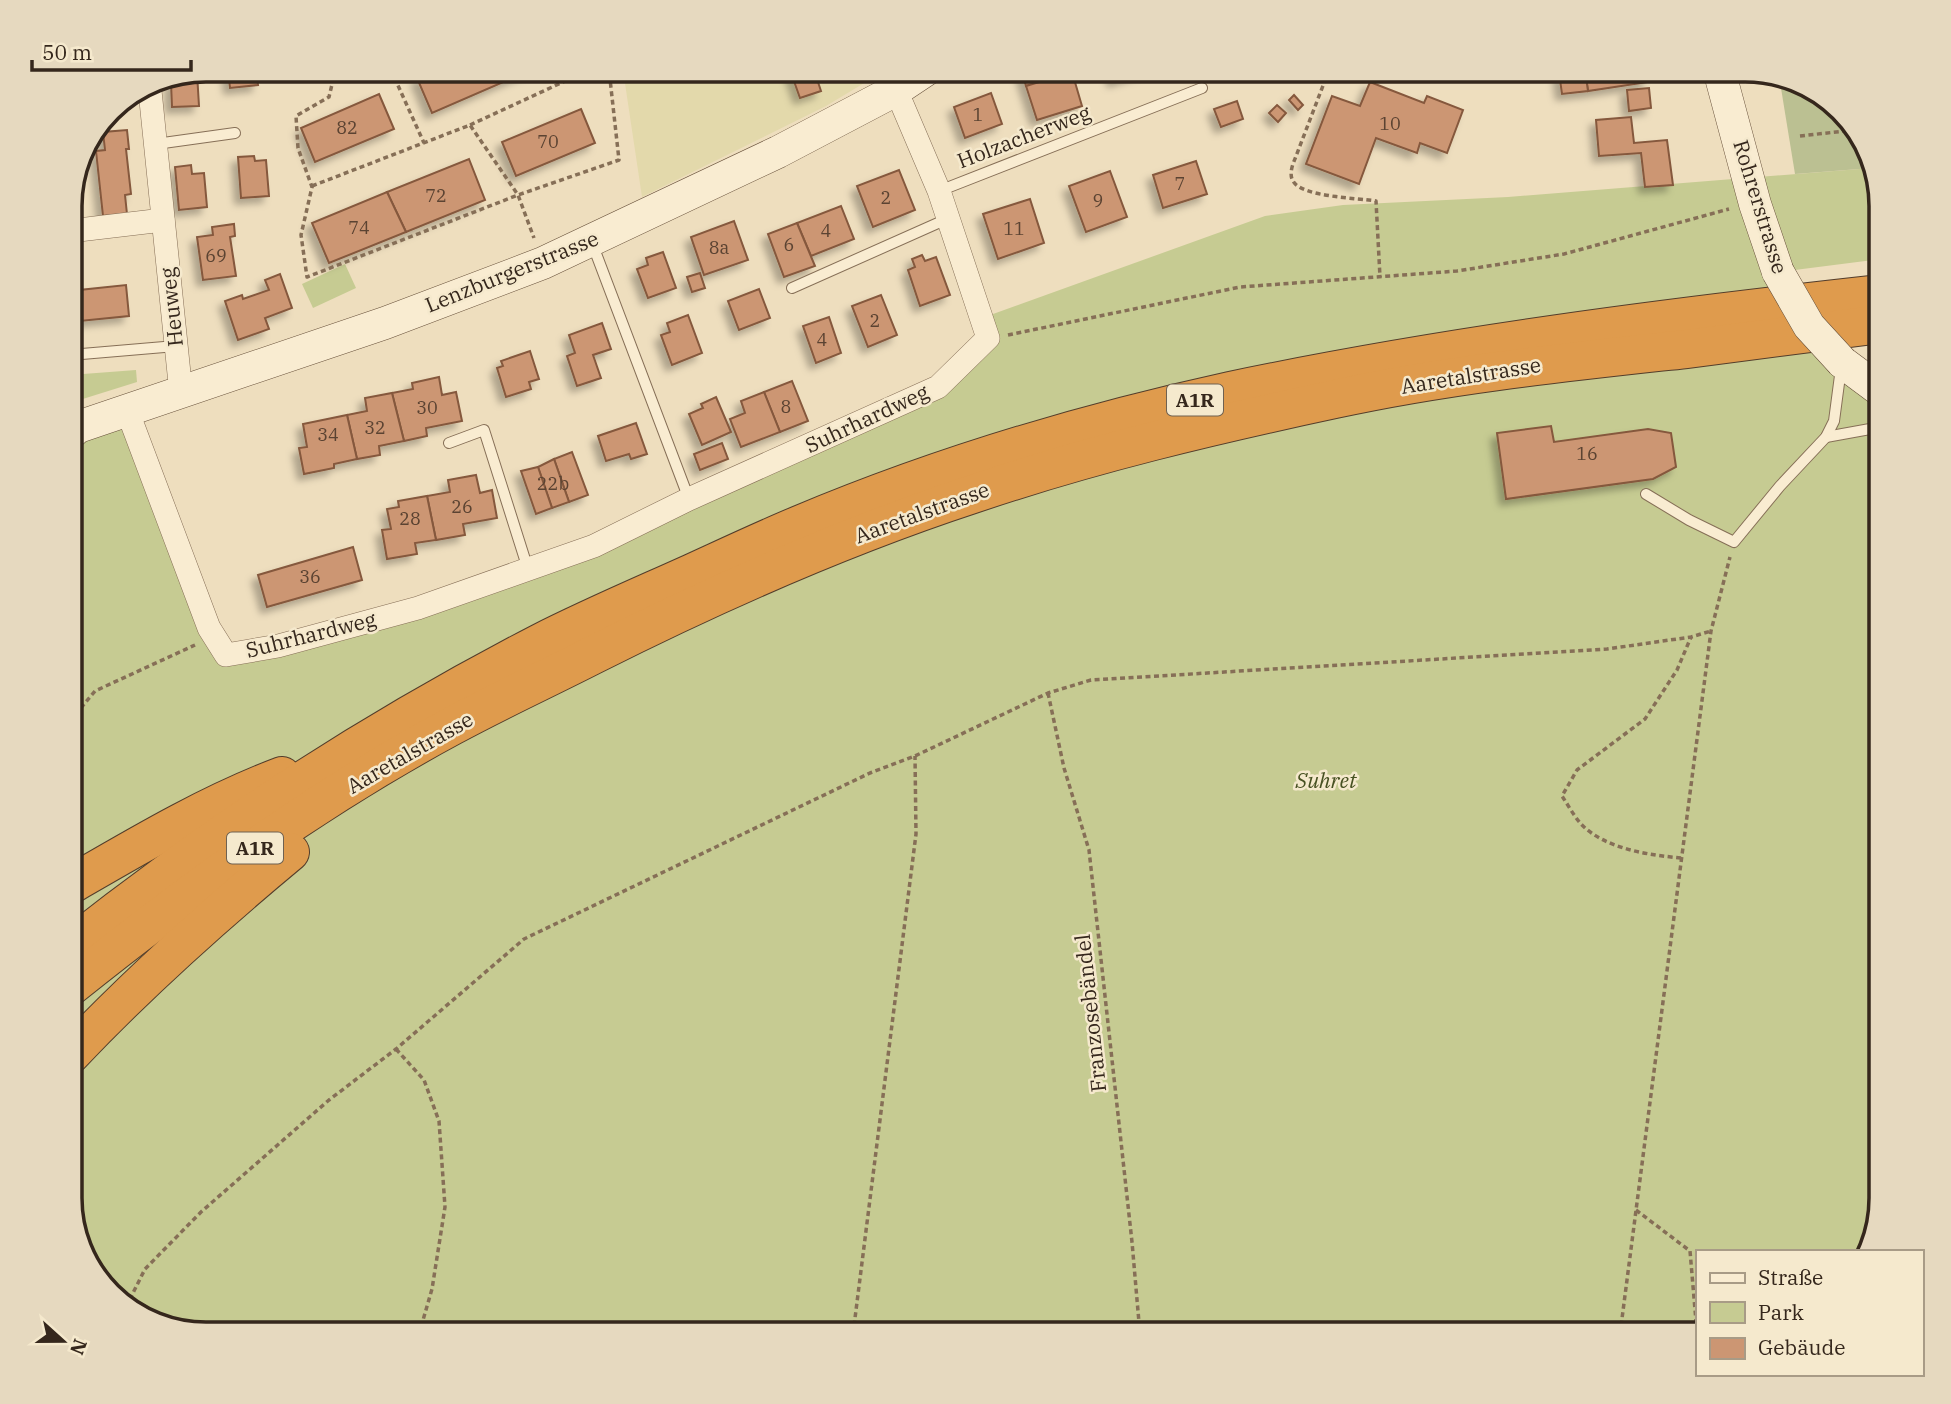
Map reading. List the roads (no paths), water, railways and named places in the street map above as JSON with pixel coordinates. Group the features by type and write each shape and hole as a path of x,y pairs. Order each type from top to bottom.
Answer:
{"highway":[{"name":"Aaretalstrasse","path":"83,937 184,862 352,749 526,650 798,525 879,494 1017,448 1228,392 1493,342 1869,295"},
{"name":"Aaretalstrasse","path":"83,977 261,844 336,795 451,727 656,623 782,565 866,532 970,495 1094,457 1339,398 1515,368 1869,325"},
{"path":"83,1042 198,929 307,838 451,727"},
{"path":"83,877 237,793 352,749"}],"main road":[{"name":"Rohrerstrasse","path":"1722,82 1755,204 1778,272 1804,318 1861,377"},
{"name":"Lenzburgerstrasse","path":"83,425 385,323 543,263 778,152 907,83"}],"street":[{"path":"896,90 939,191 947,219"},
{"name":"Heuweg","path":"151,96 181,393"},
{"name":"Suhrhardweg","path":"127,410 205,616 226,655 278,646 418,608 594,546 690,499 938,387 988,338 947,219"},
{"path":"83,229 163,220"}],"lane":[{"name":"Holzacherweg","path":"939,191 1202,88"},
{"path":"156,144 235,133"},
{"path":"792,288 947,219"},
{"path":"592,242 690,499"},
{"path":"83,354 176,346"},
{"path":"1646,494 1689,520 1734,542 1780,486 1826,437 1861,377"},
{"path":"1826,437 1869,429"},
{"path":"449,443 484,430 528,569"}],"park label":[{"name":"Suhret","path":"1326,781"}]}
